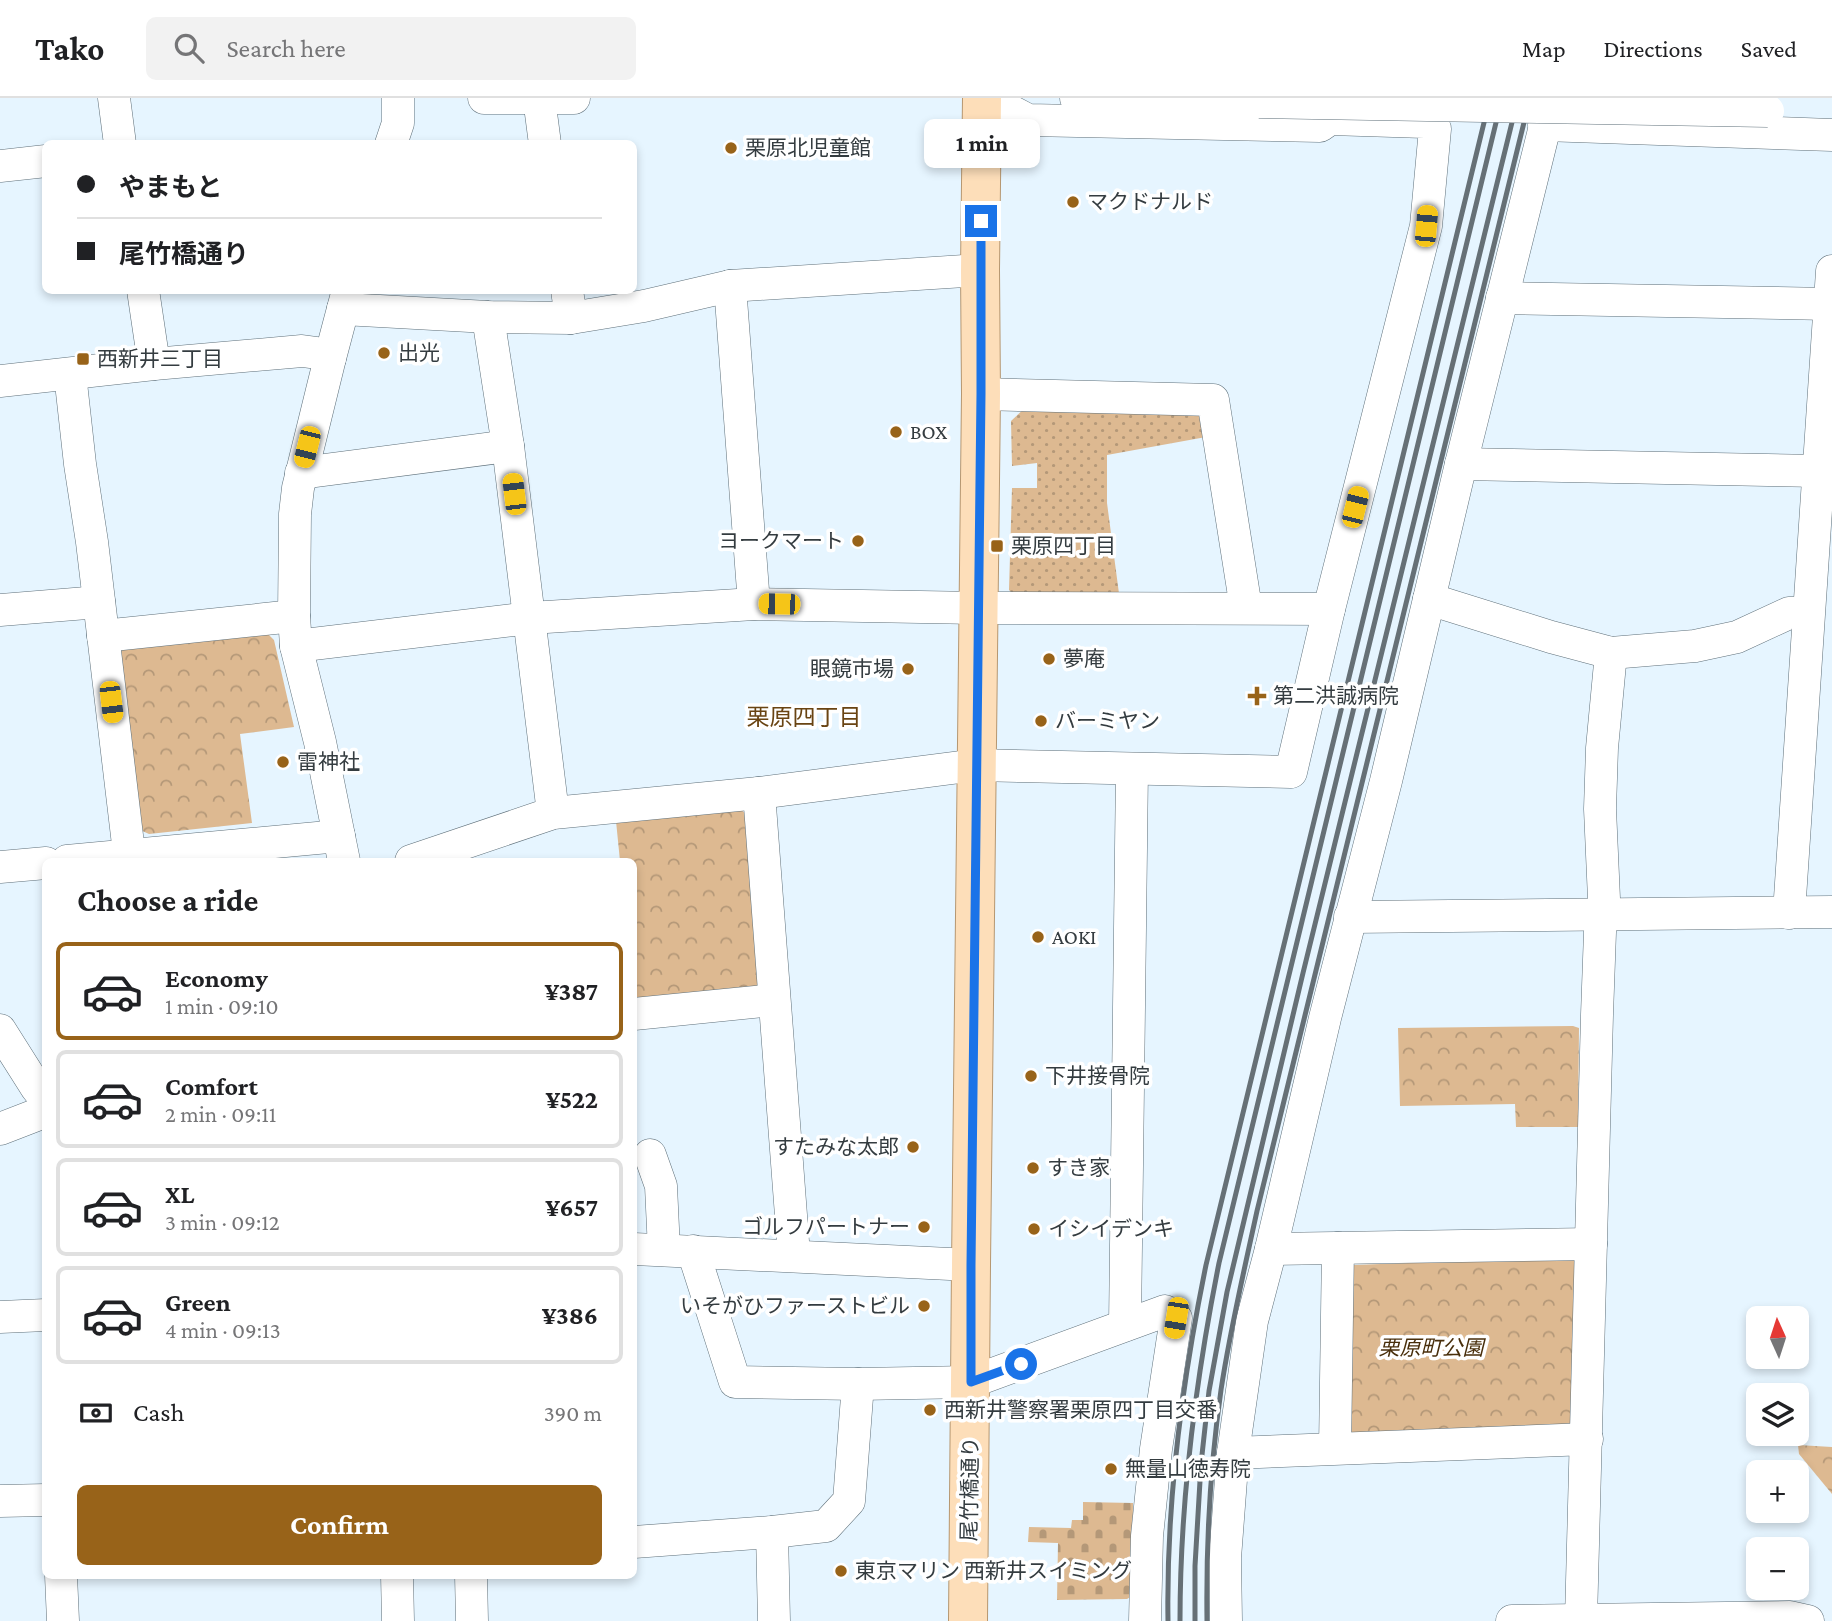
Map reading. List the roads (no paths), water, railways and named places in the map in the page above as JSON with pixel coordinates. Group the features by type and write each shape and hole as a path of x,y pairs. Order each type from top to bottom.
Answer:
{"main road":[{"name":"尾竹橋通り","path":"968,1621 981,394 980,270 984,98"}],"street":[{"path":"114,98 119,140"},
{"path":"392,140 398,122 398,98"},
{"path":"484,98 574,98"},
{"path":"539,98 544,140"},
{"path":"420,858 553,813 759,793 976,765 1291,772 1329,609 1426,226 1435,129 1425,122 1330,109 1320,126 1028,120 984,98"},
{"path":"1076,98 1832,113"},
{"path":"1226,1621 1225,1558 1233,1452 1252,1321 1548,112 1832,135"},
{"path":"0,166 42,161"},
{"path":"71,373 130,858 342,848 295,631 295,514 301,473 345,300 488,317 569,304 644,306 730,286 980,270"},
{"path":"1789,913 1808,612 1826,472 1832,271"},
{"path":"730,286 754,604"},
{"path":"144,294 154,364"},
{"path":"1502,298 1830,304"},
{"path":"488,317 508,446 553,813"},
{"path":"0,381 154,364 302,352 317,353 330,358"},
{"path":"981,394 1213,400 1246,608"},
{"path":"301,473 508,446"},
{"path":"1461,464 1826,472"},
{"path":"1429,599 1611,653 1695,646 1737,637 1789,613 1808,612"},
{"path":"0,610 99,602"},
{"path":"103,636 295,631 754,604 1329,609"},
{"path":"1581,1620 1599,946 1604,899 1600,808 1602,748 1611,653"},
{"path":"1125,1325 1132,769"},
{"path":"759,793 794,1255"},
{"path":"0,867 42,863"},
{"path":"1350,917 1832,912"},
{"path":"637,1014 774,1000"},
{"path":"0,1030 36,1087 42,1103"},
{"path":"0,1129 42,1112"},
{"path":"650,1155 662,1186 664,1250 735,1382 971,1382 1165,1311 1176,1318 1152,1486 1147,1536 1145,1621"},
{"path":"1271,1249 1591,1244"},
{"path":"1335,1448 1338,1248"},
{"path":"664,1250 971,1265"},
{"path":"0,1317 42,1315"},
{"path":"637,1542 826,1526 849,1501 858,1384"},
{"path":"1233,1452 1587,1439"},
{"path":"0,1501 42,1500"},
{"path":"772,1532 774,1621"},
{"path":"61,1579 63,1621"},
{"path":"397,1579 398,1621"},
{"path":"471,1579 472,1621"},
{"path":"1512,1621 1790,1617 1808,1621"}],"railway":[{"path":"1168,1621 1170,1531 1177,1442 1206,1265 1490,98"},
{"path":"1180,1621 1190,1441 1219,1263 1502,98"},
{"path":"1195,1621 1195,1566 1201,1464 1209,1391 1227,1292 1518,98"},
{"path":"1207,1621 1211,1477 1221,1390 1238,1300 1257,1211 1530,98"}],"place":[{"name":"栗原北児童館","path":"731,148"},
{"name":"マクドナルド","path":"1073,202"},
{"name":"出光","path":"384,353"},
{"name":"西新井三丁目","path":"83,359"},
{"name":"BOX","path":"896,432"},
{"name":"ヨークマート","path":"858,541"},
{"name":"栗原四丁目","path":"997,546"},
{"name":"夢庵","path":"1049,659"},
{"name":"眼鏡市場","path":"908,669"},
{"name":"第二洪誠病院","path":"1257,696"},
{"name":"バーミヤン","path":"1041,721"},
{"name":"雷神社","path":"283,762"},
{"name":"AOKI","path":"1038,937"},
{"name":"下井接骨院","path":"1031,1076"},
{"name":"すたみな太郎","path":"913,1147"},
{"name":"すき家","path":"1033,1168"},
{"name":"ゴルフパートナー","path":"924,1227"},
{"name":"イシイデンキ","path":"1034,1229"},
{"name":"いそがひファーストビル","path":"924,1306"},
{"name":"西新井警察署栗原四丁目交番","path":"930,1410"},
{"name":"無量山徳寿院","path":"1111,1469"},
{"name":"東京マリン 西新井スイミング","path":"841,1571"}],"district":[{"name":"栗原四丁目","path":"804,717"}],"park label":[{"name":"栗原町公園","path":"1431,1348"}]}
